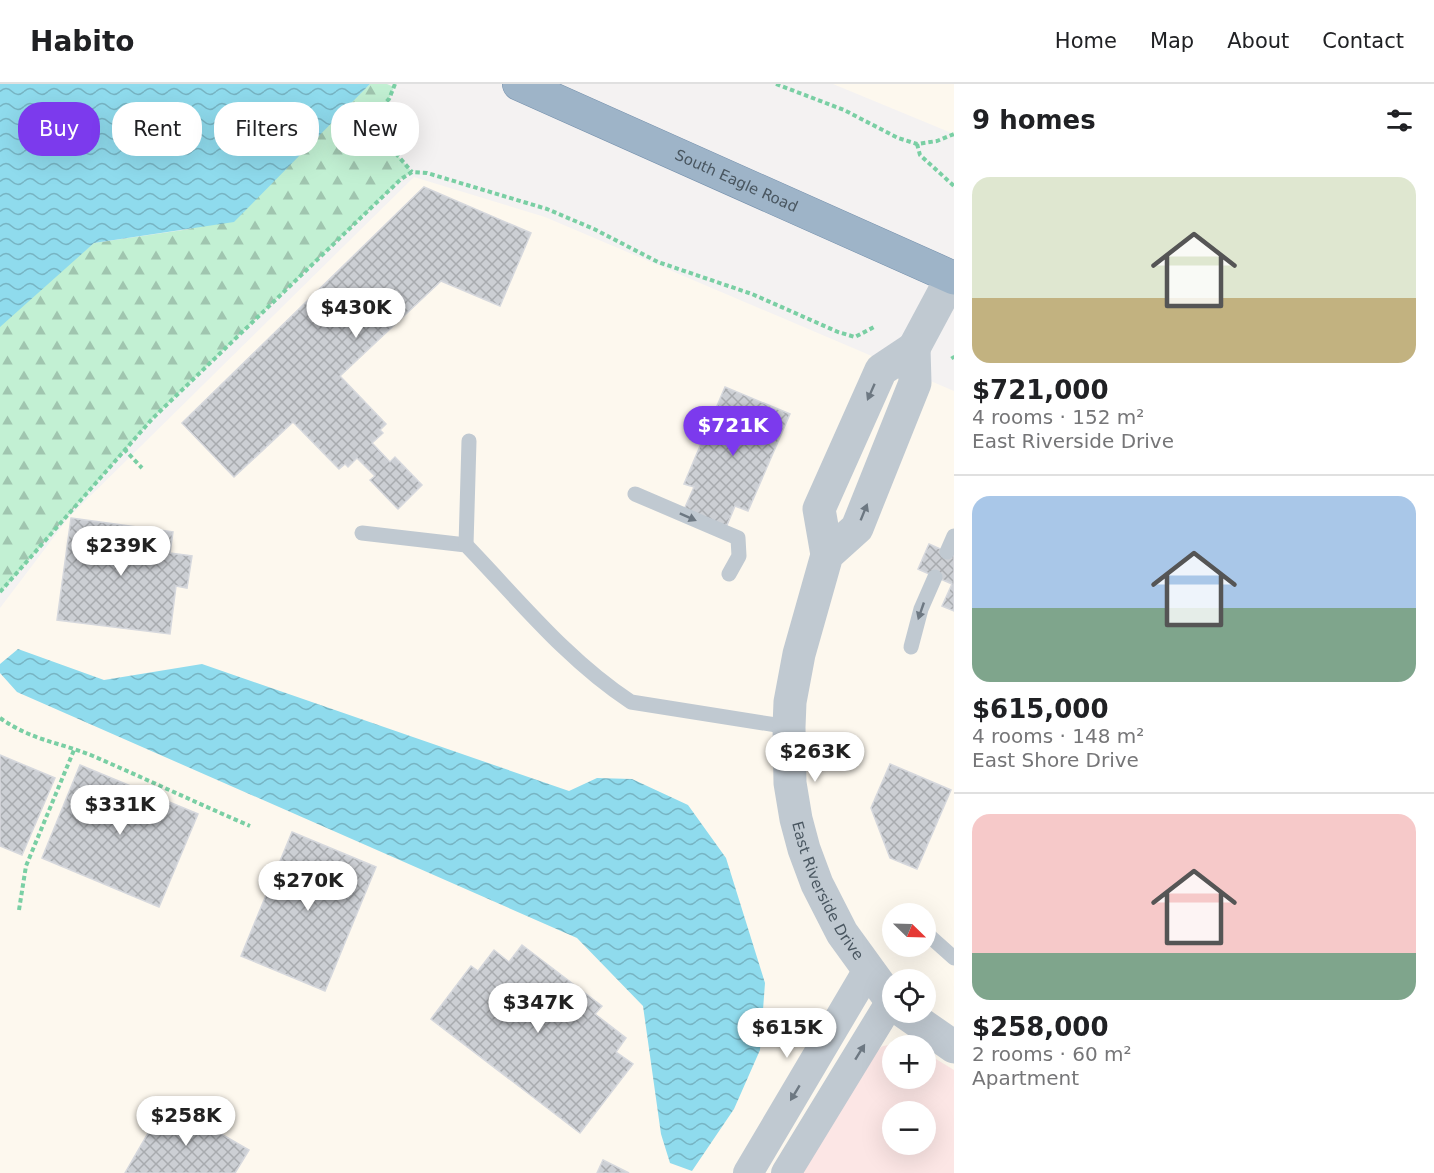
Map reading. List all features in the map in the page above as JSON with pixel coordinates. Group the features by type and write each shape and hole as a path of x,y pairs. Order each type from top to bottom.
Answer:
{"highway":[{"name":"South Eagle Road","path":"519,84 953,276"}],"street":[{"name":"East Riverside Drive","path":"882,988 842,933 817,884 804,849 790,783 790,702 799,654 827,555 857,528 915,383 914,348 953,276"},
{"path":"748,1173 868,970"},
{"path":"786,1173 884,1023"},
{"name":"East Riverside Drive","path":"921,1023 954,1047"}],"lane":[{"path":"466,545 469,441"},
{"path":"635,494 738,538 739,556 729,574"},
{"path":"362,533 466,545 567,651 631,702 789,727"},
{"path":"947,552 954,537"},
{"path":"911,646 921,609 935,577"},
{"path":"936,942 954,957"}],"path":[{"path":"395,84 389,99 378,110 375,117 378,133 412,172"},
{"path":"776,84 844,110 898,138 916,144 938,141 954,134"},
{"path":"916,144 921,156 954,186"},
{"path":"0,592 153,418 401,179 412,172 427,173 547,208 594,228 658,262 752,294 838,332 855,337 876,326"},
{"path":"124,449 142,468"},
{"path":"0,718 33,738 91,755 250,826"},
{"path":"19,910 26,866 74,750"}],"shaded area":[{"path":"833,84 954,84 954,134"},
{"path":"414,177 545,217 954,391 954,1173 0,1173 0,608 69,517"},
{"path":"882,1047 882,1089 936,1089 936,1059 954,1070 954,1173 800,1173 870,1055"}],"green space":[{"path":"370,84 387,84 394,87 386,102 351,102"},
{"path":"331,121 331,156 398,156 412,172 401,179 153,418 0,593 0,321 94,243 190,229 285,156 319,156 319,130"}],"water":[{"path":"0,84 370,84 352,102 331,102 331,124 319,136 319,102 214,102 214,156 299,156 234,222 94,243 0,327"},
{"path":"18,649 104,680 202,664 569,791 597,778 632,779 688,805 726,858 765,983 760,1050 734,1109 692,1171 670,1163 661,1134 643,1006 577,938 17,692 0,673 0,664"}],"building":[{"path":"424,187 531,233 500,306 441,281 340,376 386,424 380,430 383,433 372,443 390,462 395,457 422,485 398,509 370,480 375,476 357,458 348,467 345,464 339,469 293,422 234,477 182,423"},
{"path":"725,387 790,414 748,511 735,506 725,530 683,512 694,487 684,484"},
{"path":"71,518 173,532 170,553 192,556 187,588 176,586 170,634 57,620"},
{"path":"929,544 954,555 954,611 942,606 952,584 918,569"},
{"path":"0,755 55,778 22,855 0,846"},
{"path":"890,764 951,790 917,869 890,858 871,808"},
{"path":"80,765 198,814 159,907 42,858"},
{"path":"292,832 376,867 325,991 241,956"},
{"path":"522,945 602,1006 595,1014 626,1038 616,1052 633,1064 580,1133 431,1019 471,966 478,971 494,950 509,962"},
{"path":"166,1102 249,1150 235,1173 125,1173"},
{"path":"603,1160 629,1173 597,1173"}]}
